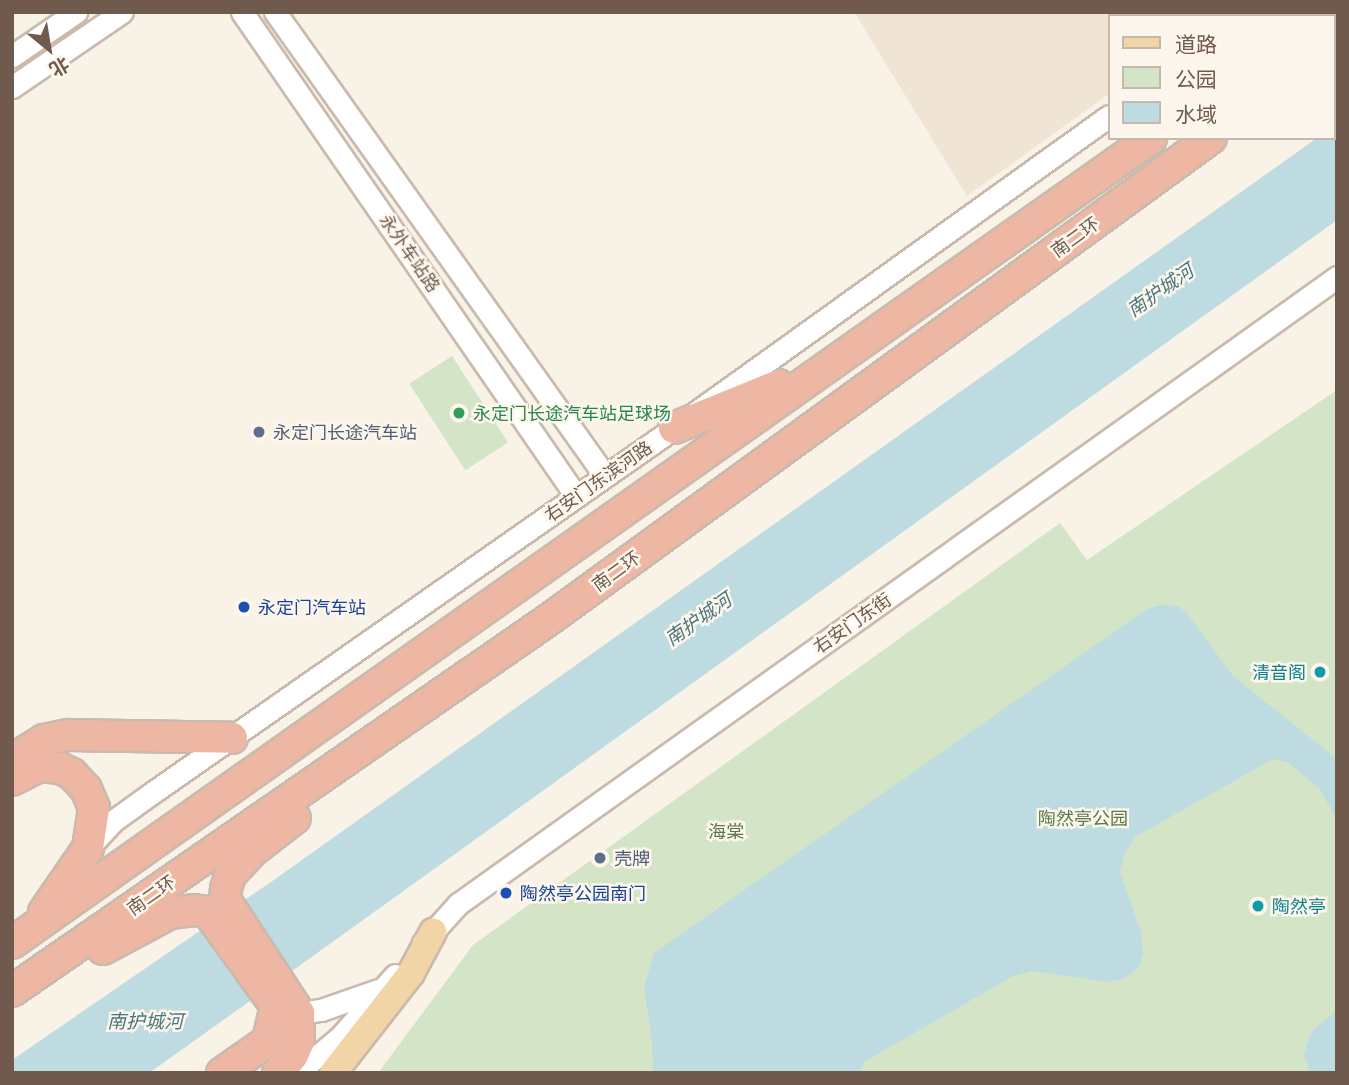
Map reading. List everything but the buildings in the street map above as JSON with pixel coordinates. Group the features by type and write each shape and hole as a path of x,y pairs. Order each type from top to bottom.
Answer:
{"highway":[{"name":"南二环","path":"22,937 1148,140"},
{"name":"南二环","path":"12,990 562,610 1208,140"},
{"path":"674,428 831,363"},
{"path":"12,760 44,740 68,736 232,738"},
{"path":"217,906 230,875 252,851 316,803 346,760"},
{"path":"12,780 40,766 60,768 72,774 86,789 93,808 88,848 22,937"},
{"path":"58,959 84,957 106,948 170,913 217,906"},
{"path":"217,906 286,1002 299,1041 293,1055 278,1073"},
{"path":"222,1073 268,1041 286,1002"}],"main road":[{"path":"333,1073 411,972 433,932"}],"street":[{"path":"12,56 76,12"},
{"path":"12,87 122,12"},
{"name":"永外车站路","path":"242,12 576,496"},
{"name":"永外车站路","path":"275,12 605,477"},
{"name":"右安门东滨河路","path":"88,848 113,821 605,477 1108,117"},
{"name":"右安门东街","path":"297,1073 340,1037 458,904 1337,277"},
{"path":"286,1002 321,1010 383,988"}],"shaded area":[{"path":"854,12 1223,12 1108,14 1108,95 967,196"}],"green space":[{"name":"永定门长途汽车站足球场","path":"452,356 508,442 465,470 409,384"},
{"name":"陶然亭公园","path":"1337,390 1337,1073 378,1073 473,945 1060,523 1087,560"}],"water":[{"name":"南护城河","path":"1337,124 1337,220 306,961 149,1073 12,1073 12,1060 271,882 1314,140 1335,140"},
{"path":"1161,605 1178,606 1186,612 1233,676 1337,759 1337,819 1319,788 1287,762 1273,759 1135,837 1124,855 1120,872 1141,932 1143,953 1139,967 1124,979 1108,982 1033,971 1013,976 864,1062 860,1073 653,1073 652,1040 644,988 654,953 1147,609"},
{"path":"1337,1010 1337,1073 1310,1073 1304,1055 1311,1032"}],"place":[{"name":"永定门长途汽车站足球场","path":"459,413"},
{"name":"永定门长途汽车站","path":"259,432"},
{"name":"永定门汽车站","path":"244,607"},
{"name":"清音阁","path":"1320,672"},
{"name":"壳牌","path":"600,858"},
{"name":"陶然亭公园南门","path":"506,893"},
{"name":"陶然亭","path":"1258,906"}],"park label":[{"name":"海棠","path":"726,831"}]}
